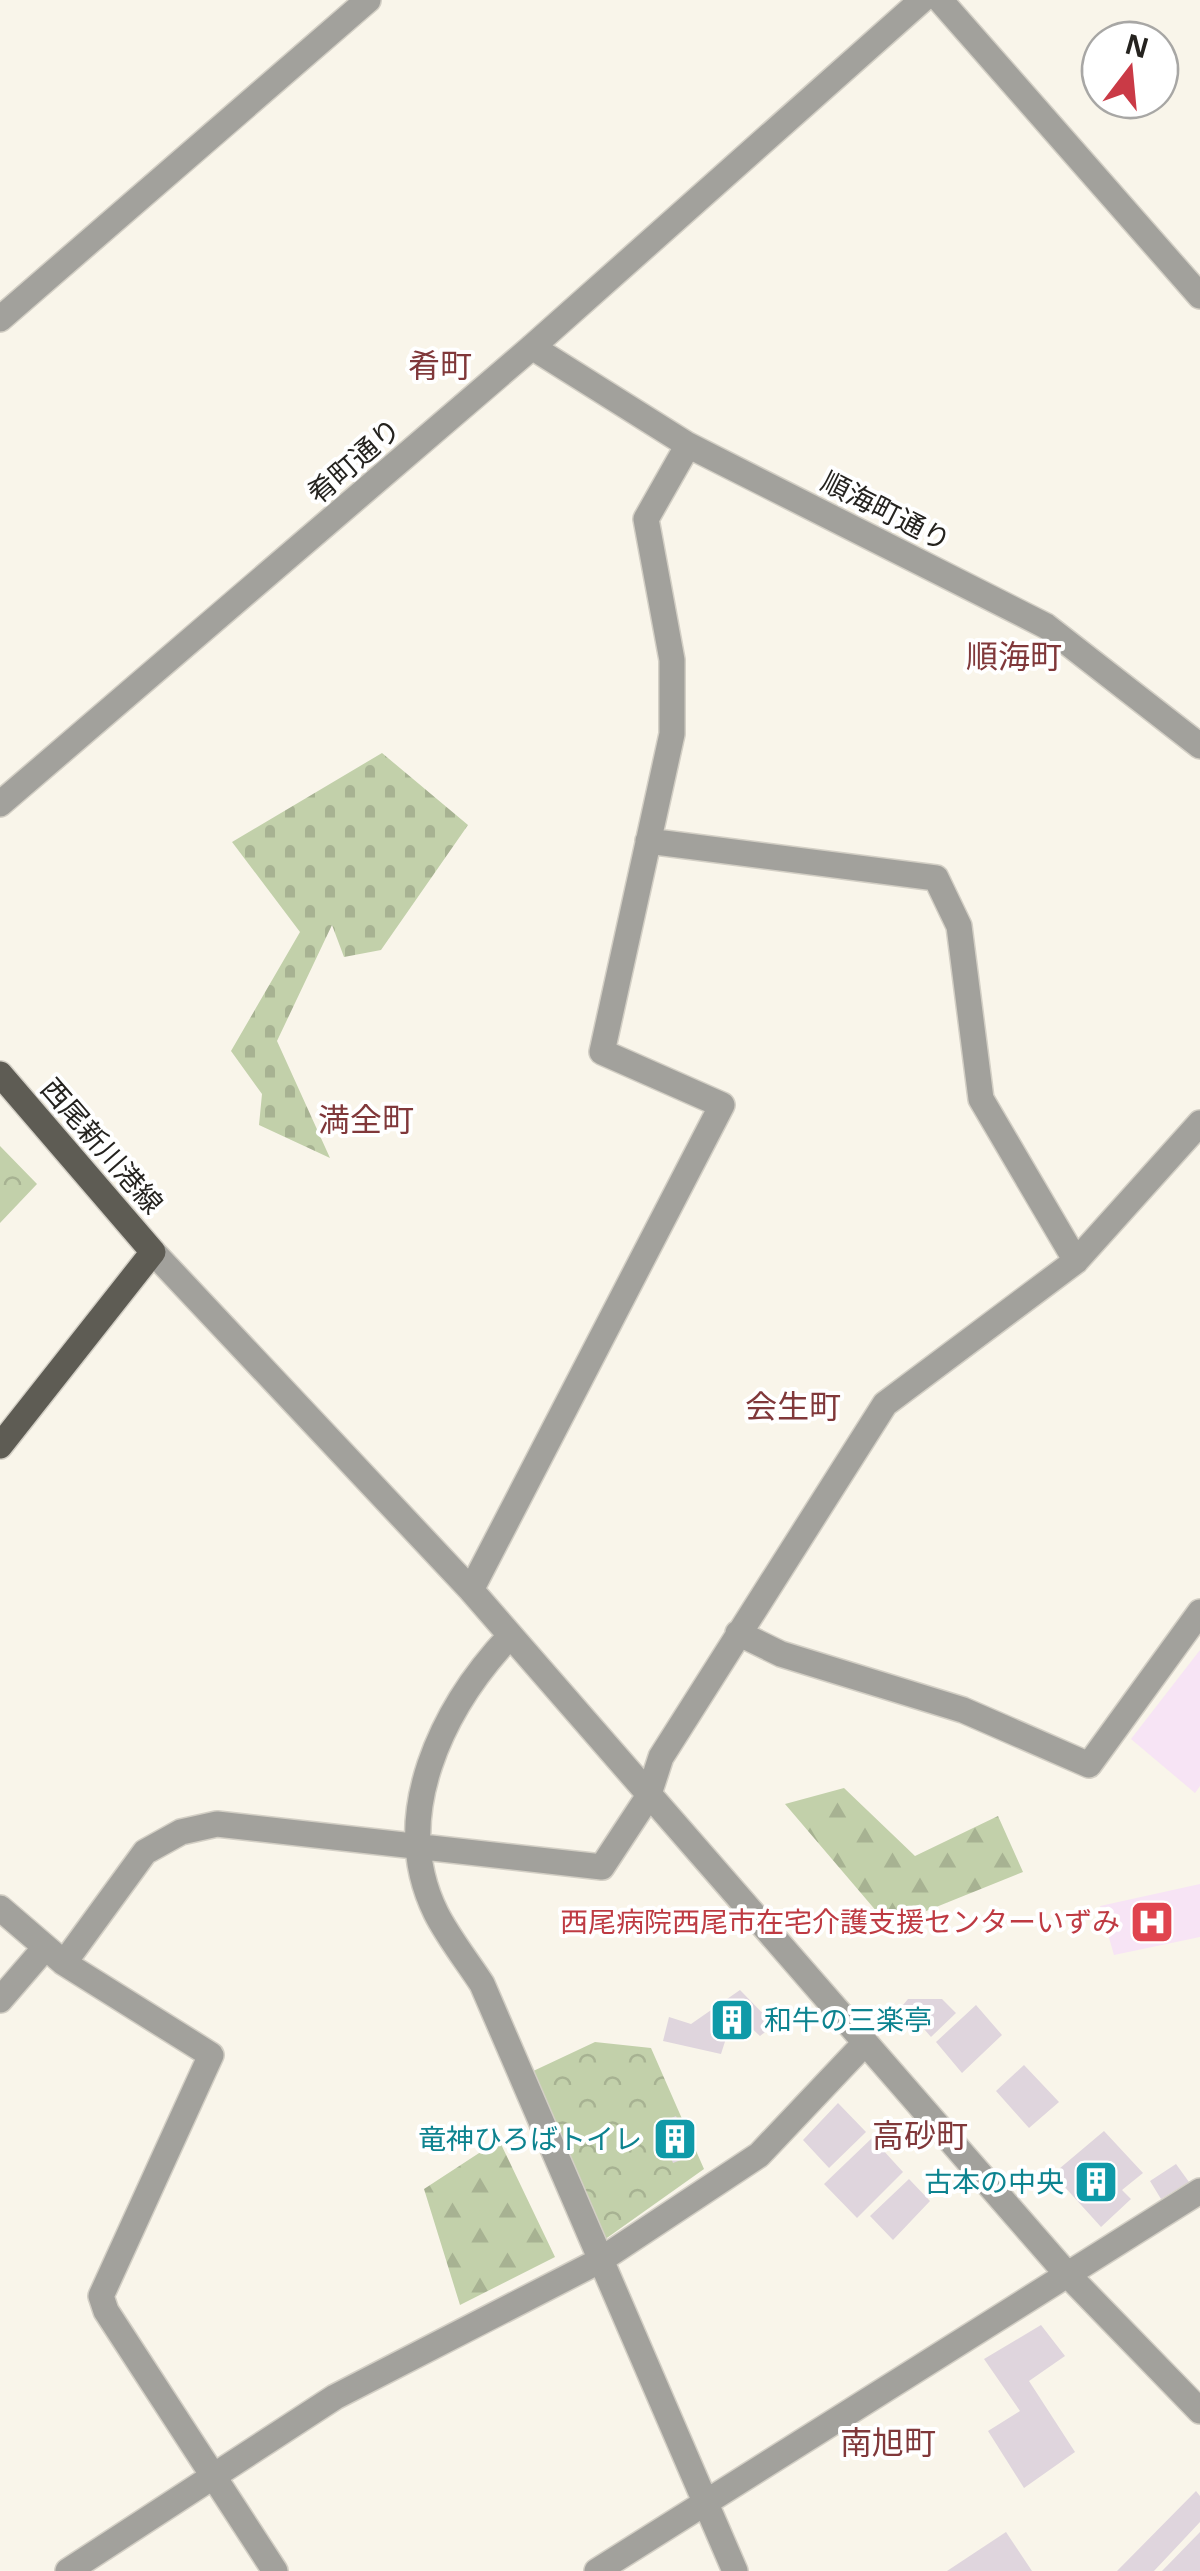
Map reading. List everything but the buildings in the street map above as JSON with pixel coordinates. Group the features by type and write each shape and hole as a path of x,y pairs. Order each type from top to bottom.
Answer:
{"main road":[{"name":"西尾新川港線","path":"0,1074 153,1252 0,1446"}],"street":[{"path":"0,319 368,0"},
{"name":"肴町通り","path":"0,804 532,348 922,0"},
{"path":"940,0 1200,296"},
{"name":"順海町通り","path":"532,348 688,445 1046,626 1200,746"},
{"path":"471,1590 722,1106 602,1052 672,734 672,660 646,519 688,445"},
{"path":"648,841 936,878 958,926 981,1099 1076,1261"},
{"path":"0,2000 54,1956 145,1852 181,1832 218,1824 602,1867 648,1798 661,1757 885,1404 1076,1261 1200,1123"},
{"path":"153,1252 471,1590 648,1798 1066,2273 1200,2411"},
{"path":"738,1634 780,1654 963,1710 1089,1764 1200,1612"},
{"path":"510,1636 480,1668 446,1721 430,1760 416,1848 435,1912 482,1984 735,2571"},
{"path":"0,1908 54,1956 211,2055 101,2296 211,2476 275,2571"},
{"path":"68,2571 336,2397 599,2261 759,2155 866,2043"},
{"path":"597,2571 1200,2191"}],"shaded area":[{"path":"1200,1650 1200,1786 1195,1793 1131,1739"},
{"name":"西尾病院西尾市在宅介護支援センターいずみ","path":"1200,1884 1200,1937 1114,1955 1100,1906"}],"green space":[{"path":"382,753 468,825 381,950 344,957 332,925 277,1041 330,1158 259,1125 262,1094 231,1051 300,932 232,842"},
{"path":"0,1146 37,1184 0,1223"},
{"path":"844,1788 915,1856 998,1816 1023,1872 889,1926 785,1804"},
{"path":"595,2042 651,2048 704,2169 604,2240 529,2073"},
{"path":"499,2140 555,2257 460,2305 424,2189"}],"place":[{"name":"西尾病院西尾市在宅介護支援センターいずみ","path":"1152,1922"},
{"name":"和牛の三楽亭","path":"732,2020"},
{"name":"竜神ひろばトイレ","path":"675,2139"},
{"name":"古本の中央","path":"1096,2182"}],"district":[{"name":"肴町","path":"440,366"},
{"name":"順海町","path":"1014,657"},
{"name":"満全町","path":"366,1120"},
{"name":"会生町","path":"793,1407"},
{"name":"高砂町","path":"920,2136"},
{"name":"南旭町","path":"888,2443"}]}
